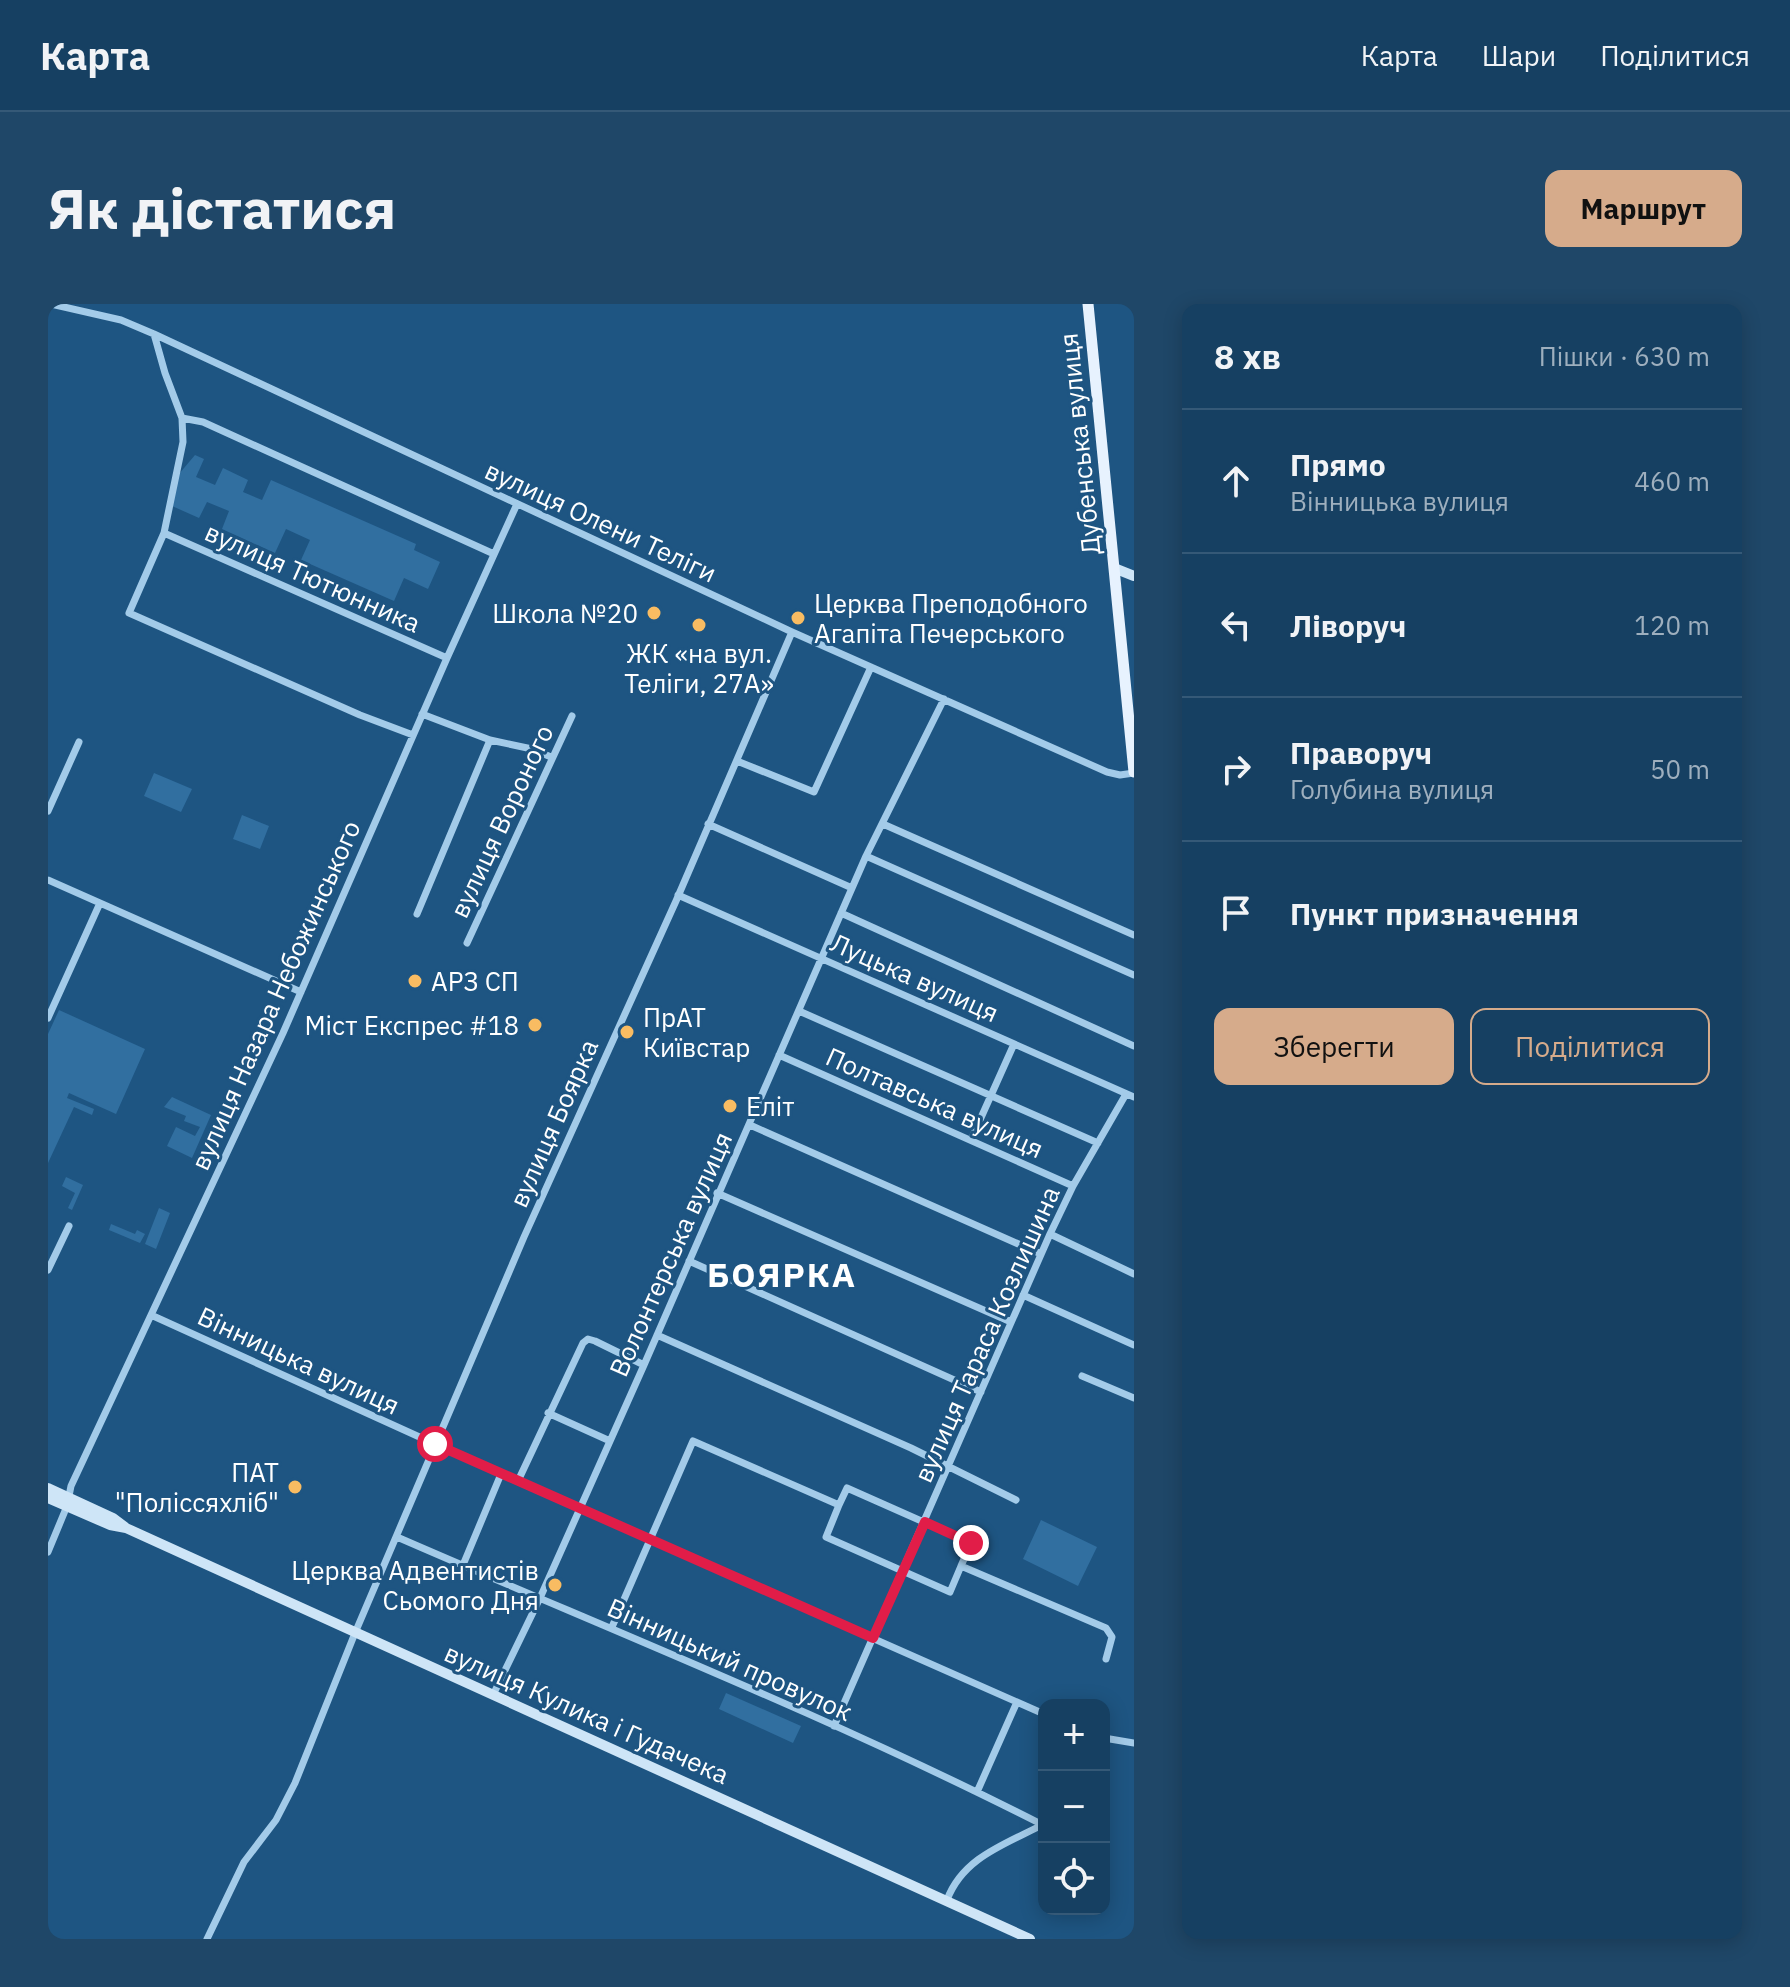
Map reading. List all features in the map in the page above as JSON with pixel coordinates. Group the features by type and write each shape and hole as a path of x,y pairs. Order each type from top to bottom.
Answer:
{"main road":[{"name":"Дубенська вулиця","path":"1088,304 1134,772"},
{"path":"1114,568 1134,576"},
{"name":"вулиця Кулика і Гудачека","path":"48,1488 110,1525 126,1528 1030,1939"},
{"name":"вулиця Кулика і Гудачека","path":"48,1498 68,1502"}],"street":[{"name":"вулиця Олени Теліги","path":"51,304 121,320 154,334 792,632 1107,772 1120,775 1134,772"},
{"path":"154,334 182,418 183,442 164,533 129,613 360,715 413,735"},
{"path":"182,418 203,422 494,554"},
{"name":"вулиця Назара Небожинського","path":"48,1552 68,1502 71,1486 301,992 517,504"},
{"name":"вулиця Тютюнника","path":"164,533 447,658"},
{"name":"вулиця Боярка","path":"207,1939 244,1862 276,1820 295,1783 355,1633 524,1237 792,632"},
{"path":"737,761 814,792 871,667"},
{"name":"Волонтерська вулиця","path":"493,1695 644,1365 866,856 944,699"},
{"path":"422,714 490,740 532,749 551,757"},
{"name":"вулиця Вороного","path":"467,943 572,716"},
{"path":"417,914 490,740"},
{"path":"48,811 79,742"},
{"path":"708,824 852,888"},
{"path":"883,824 1134,935"},
{"path":"866,856 1134,975"},
{"path":"48,880 301,992"},
{"name":"Луцька вулиця","path":"678,895 1130,1095"},
{"path":"48,1018 100,903"},
{"path":"841,913 1134,1046"},
{"path":"799,1011 1098,1143"},
{"path":"971,1140 1014,1044"},
{"name":"Полтавська вулиця","path":"779,1055 1073,1186"},
{"name":"вулиця Тараса Козлишина","path":"834,1726 1050,1234 1073,1186 1130,1095"},
{"path":"750,1125 1041,1254"},
{"path":"717,1193 1011,1322"},
{"path":"48,1270 69,1226"},
{"path":"1050,1234 1134,1274"},
{"path":"689,1261 981,1392"},
{"path":"1023,1295 1134,1345"},
{"name":"Вінницька вулиця","path":"151,1315 1038,1711"},
{"path":"657,1335 897,1442 1016,1500"},
{"path":"518,1481 583,1343 588,1339 644,1365"},
{"path":"1082,1376 1134,1398"},
{"path":"548,1413 610,1441"},
{"path":"612,1627 693,1441 839,1505"},
{"path":"463,1565 501,1474"},
{"path":"847,1488 971,1543 950,1592 826,1537 839,1505 847,1488"},
{"name":"Вінницький провулок","path":"397,1537 612,1627 834,1726 1038,1822"},
{"path":"961,1566 1106,1628 1112,1637 1106,1659"},
{"path":"977,1792 1017,1702"},
{"path":"1110,1739 1134,1743"},
{"path":"947,1900 957,1878 976,1859 1038,1828"}],"shaded area":[{"path":"195,455 204,459 196,477 215,485 223,468 248,480 243,492 262,500 271,480 416,544 414,550 440,562 428,589 404,578 394,601 301,560 310,540 286,529 275,553 222,529 229,511 207,502 199,518 172,506 179,474"},
{"path":"154,773 192,789 181,812 144,796"},
{"path":"242,815 269,826 260,849 233,839"},
{"path":"59,1010 145,1049 116,1114 69,1093 67,1098 94,1109 92,1115 74,1107 48,1163 48,1034"},
{"path":"172,1097 211,1115 192,1158 167,1146 176,1127 195,1136 200,1127 184,1121 186,1116 164,1107"},
{"path":"66,1177 83,1185 72,1210 68,1208 75,1193 62,1186"},
{"path":"159,1208 170,1213 156,1249 145,1244"},
{"path":"111,1224 135,1234 137,1230 145,1234 140,1243 109,1230"},
{"path":"1041,1520 1097,1547 1078,1586 1023,1559"},
{"path":"726,1693 801,1726 793,1743 719,1709"}],"place":[{"name":"Школа №20","path":"654,613"},
{"name":"Церква Преподобного Агапіта Печерського","path":"798,618"},
{"name":"ЖК «на вул. Теліги, 27А»","path":"699,625"},
{"name":"АРЗ СП","path":"415,981"},
{"name":"Міст Експрес #18","path":"535,1025"},
{"name":"ПрАТ Київстар","path":"627,1032"},
{"name":"Еліт","path":"730,1106"},
{"name":"ПАТ \"Поліссяхліб\"","path":"295,1487"},
{"name":"Церква Адвентистів Сьомого Дня","path":"555,1585"}],"district":[{"name":"БОЯРКА","path":"782,1274"}],"route":[{"path":"435,1444 873,1638 925,1522 971,1543"}]}
